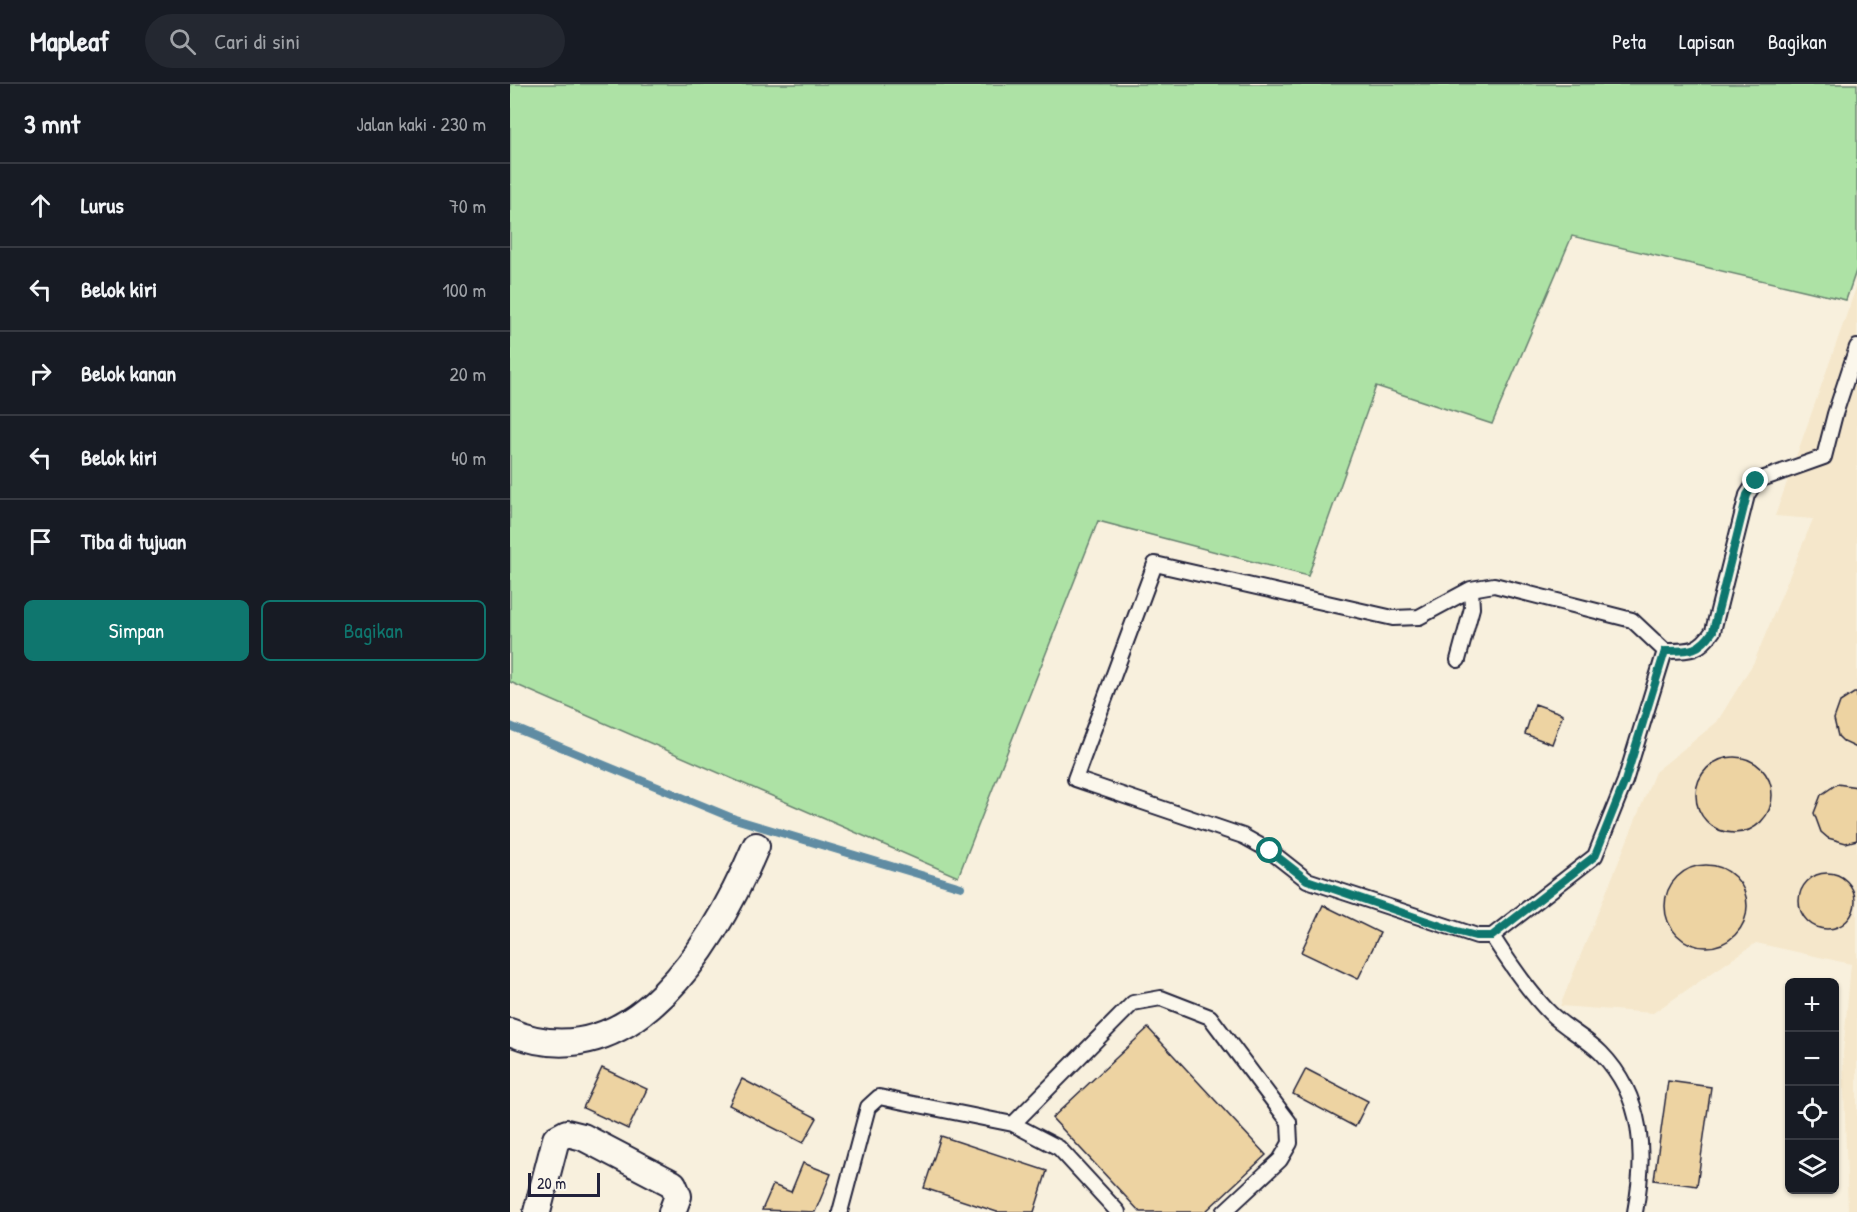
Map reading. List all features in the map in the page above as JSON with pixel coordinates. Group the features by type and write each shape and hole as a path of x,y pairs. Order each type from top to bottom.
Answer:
{"street":[{"path":"510,1032 525,1038 577,1042 622,1026 668,993 713,933 740,883 756,846"},
{"path":"537,1212 556,1139 567,1133 583,1137 673,1184 678,1196 672,1212"}],"lane":[{"path":"1665,651 1625,781 1595,856 1492,936 1476,936 1456,931 1307,880 1270,851 1243,836 1075,780 1155,564 1393,618 1419,617 1471,589 1494,585 1632,620 1665,651 1688,651 1704,645 1713,631 1747,495 1756,481 1824,457 1835,414 1857,347"},
{"path":"1458,660 1472,608 1471,589"},
{"path":"1492,936 1551,1014 1600,1052 1618,1072 1632,1097 1641,1140 1635,1212"},
{"path":"1013,1124 1133,1003 1161,998 1210,1017 1289,1122 1290,1143 1280,1160 1224,1212"},
{"path":"840,1212 868,1107 879,1097 1013,1124 1059,1148 1118,1212"}],"shaded area":[{"path":"1857,285 1857,1212 1848,1212 1843,1053 1851,964 1756,943 1653,1013 1560,1006 1655,772 1717,722 1754,662 1813,519 1775,516"}],"green space":[{"path":"510,84 1857,84 1857,268 1846,300 1572,236 1492,424 1376,386 1308,576 1098,521 958,877 510,682"}],"building":[{"path":"1857,693 1857,748 1844,742 1838,736 1834,719 1840,702"},
{"path":"1535,704 1563,714 1552,744 1525,734"},
{"path":"1734,757 1748,760 1761,768 1769,781 1772,795 1769,809 1761,822 1748,830 1734,833 1720,830 1707,822 1699,809 1696,795 1699,781 1707,768 1720,760"},
{"path":"1837,784 1857,787 1857,840 1846,843 1828,838 1821,832 1814,813 1821,795"},
{"path":"1706,865 1722,868 1735,877 1744,890 1747,906 1744,922 1735,935 1722,944 1706,947 1690,944 1677,935 1668,922 1665,906 1668,890 1677,877 1690,868"},
{"path":"1822,873 1832,873 1847,881 1853,890 1855,901 1853,912 1847,921 1832,929 1822,929 1811,924 1804,917 1799,906 1799,896 1804,885 1811,878"},
{"path":"1323,905 1380,933 1358,979 1301,952"},
{"path":"1148,1028 1266,1155 1205,1212 1140,1212 1052,1118"},
{"path":"602,1068 647,1089 628,1129 583,1108"},
{"path":"1306,1069 1368,1101 1355,1127 1293,1094"},
{"path":"742,1079 817,1118 803,1143 729,1105"},
{"path":"1668,1081 1711,1087 1697,1186 1654,1180"},
{"path":"941,1136 1047,1171 1034,1212 997,1212 924,1188"},
{"path":"803,1163 831,1174 815,1212 762,1210 773,1185 791,1192"}],"waterway":[{"path":"510,726 735,819 961,887"}],"route":[{"path":"1270,851 1307,880 1456,931 1476,936 1492,936 1595,856 1625,781 1665,651 1688,651 1704,645 1713,631 1747,495 1756,481"}]}
